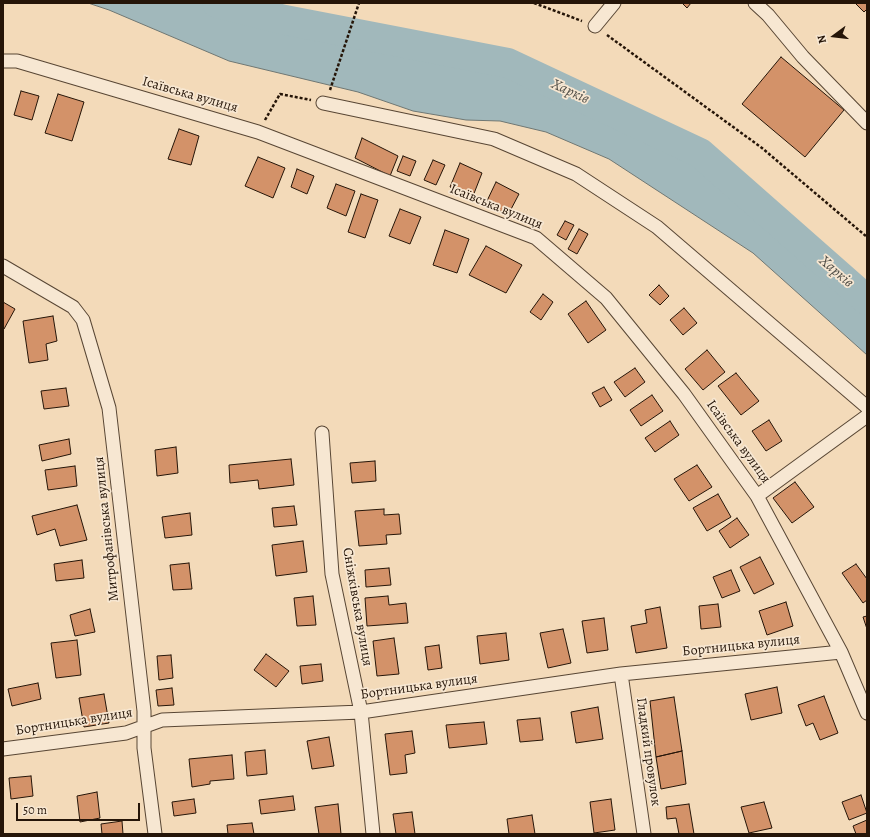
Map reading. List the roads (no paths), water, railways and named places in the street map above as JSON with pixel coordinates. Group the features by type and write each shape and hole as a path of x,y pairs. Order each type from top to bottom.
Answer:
{"street":[{"path":"595,26 614,3"},
{"path":"755,3 768,15 803,57 867,123"},
{"name":"Ісаївська вулиця","path":"3,61 17,61 258,132 536,238 606,298 684,394 757,496 841,652 867,713"},
{"path":"323,103 494,139 576,174 658,227 867,407"},
{"name":"Митрофанівська вулиця","path":"3,266 73,307 83,320 109,408 144,711 144,748 155,834"},
{"path":"757,496 867,416"},
{"name":"Сніжківська вулиця","path":"322,433 332,574 360,712 373,834"},
{"name":"Бортницька вулиця","path":"3,749 126,733 162,720 360,712 621,674 841,652"},
{"name":"Гладкий провулок","path":"621,674 644,834"}],"water":[{"path":"88,3 241,3 245,11 274,26 387,35 460,61 546,85 677,144 867,299 867,355 753,253 609,159 546,132 500,121 466,120 413,111 358,92 229,61 109,10"}],"waterway":[{"name":"Харків","path":"217,3 285,20 508,63 700,153 867,300"}]}
